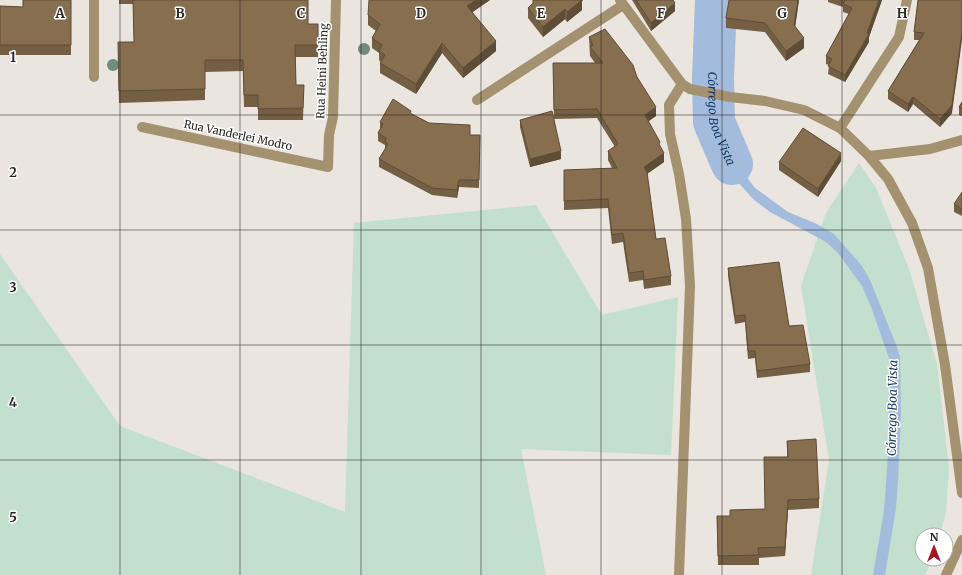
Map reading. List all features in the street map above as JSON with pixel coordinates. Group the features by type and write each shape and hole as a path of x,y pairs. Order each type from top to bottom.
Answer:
{"street":[{"path":"94,0 94,77"},
{"name":"Rua Heini Behling","path":"328,167 329,135 334,117 336,0"},
{"path":"840,128 899,37 907,0"},
{"path":"477,100 622,2 686,87 730,97 765,101 804,110 840,128 869,156 888,179 912,222 928,268 945,365 962,493"},
{"path":"679,575 690,286 686,219 679,174 670,134 669,105 686,87"},
{"name":"Rua Vanderlei Modro","path":"142,127 328,167"},
{"path":"869,156 930,148 962,140"},
{"path":"946,575 962,540"}],"green space":[{"path":"859,163 876,188 909,269 937,364 949,468 946,512 942,527 914,527 914,567 929,567 925,575 811,575 829,460 801,286 826,213"},
{"path":"536,205 602,315 678,297 671,455 521,449 546,575 0,575 0,254 120,426 345,512 354,223"}],"water":[{"path":"711,0 723,0 717,79 706,76 706,47"},
{"path":"707,107 721,111 722,133 739,167 755,188 788,212 817,224 834,234 862,266 870,280 897,347 900,357 901,415 898,481 896,508 885,575 873,575 884,511 888,454 890,361 871,307 862,286 838,253 826,242 770,212 753,199 731,174 711,132"}],"building":[{"path":"23,0 71,0 71,45 0,45 0,6 23,7"},
{"path":"133,0 308,0 308,24 318,24 318,45 295,45 296,85 304,85 303,108 258,109 258,95 244,95 243,60 205,60 205,89 119,91 118,42 134,42"},
{"path":"369,0 476,0 467,6 496,41 463,68 442,43 416,84 380,63 385,55 379,51 382,45 372,38 380,24 368,15"},
{"path":"533,0 582,0 567,12 565,9 543,27 528,8 533,3"},
{"path":"636,0 673,0 675,3 651,23"},
{"path":"729,0 798,0 794,25 804,38 786,51 765,23 726,18"},
{"path":"845,0 879,0 867,33 869,34 845,75 828,66 832,59 826,56 852,8 843,4"},
{"path":"918,0 962,0 962,32 952,105 940,119 913,97 908,104 888,91 924,33 914,32"},
{"path":"605,29 633,65 637,77 656,107 645,115 660,142 659,144 664,153 644,167 647,172 656,239 665,238 671,276 644,280 643,271 629,273 623,233 612,235 608,199 564,201 564,170 617,168 608,151 618,144 597,109 554,110 553,63 603,63 590,47 593,45 589,37"},
{"path":"393,99 411,111 410,113 429,123 470,125 470,135 480,135 479,180 459,180 457,190 432,188 379,159 388,144 385,141 386,138 378,133 383,124 380,122"},
{"path":"552,111 561,151 530,159 520,120"},
{"path":"803,128 841,153 818,189 779,162"},
{"path":"962,192 962,209 954,204"},
{"path":"779,262 789,326 803,325 810,364 757,371 755,351 748,351 745,315 735,316 728,268"},
{"path":"816,439 819,499 788,500 785,547 758,548 759,555 718,556 717,516 730,516 730,510 765,509 764,457 788,457 787,441"}],"waterway":[{"name":"Córrego Boa Vista","path":"716,0 713,78 714,122 732,164"}]}
